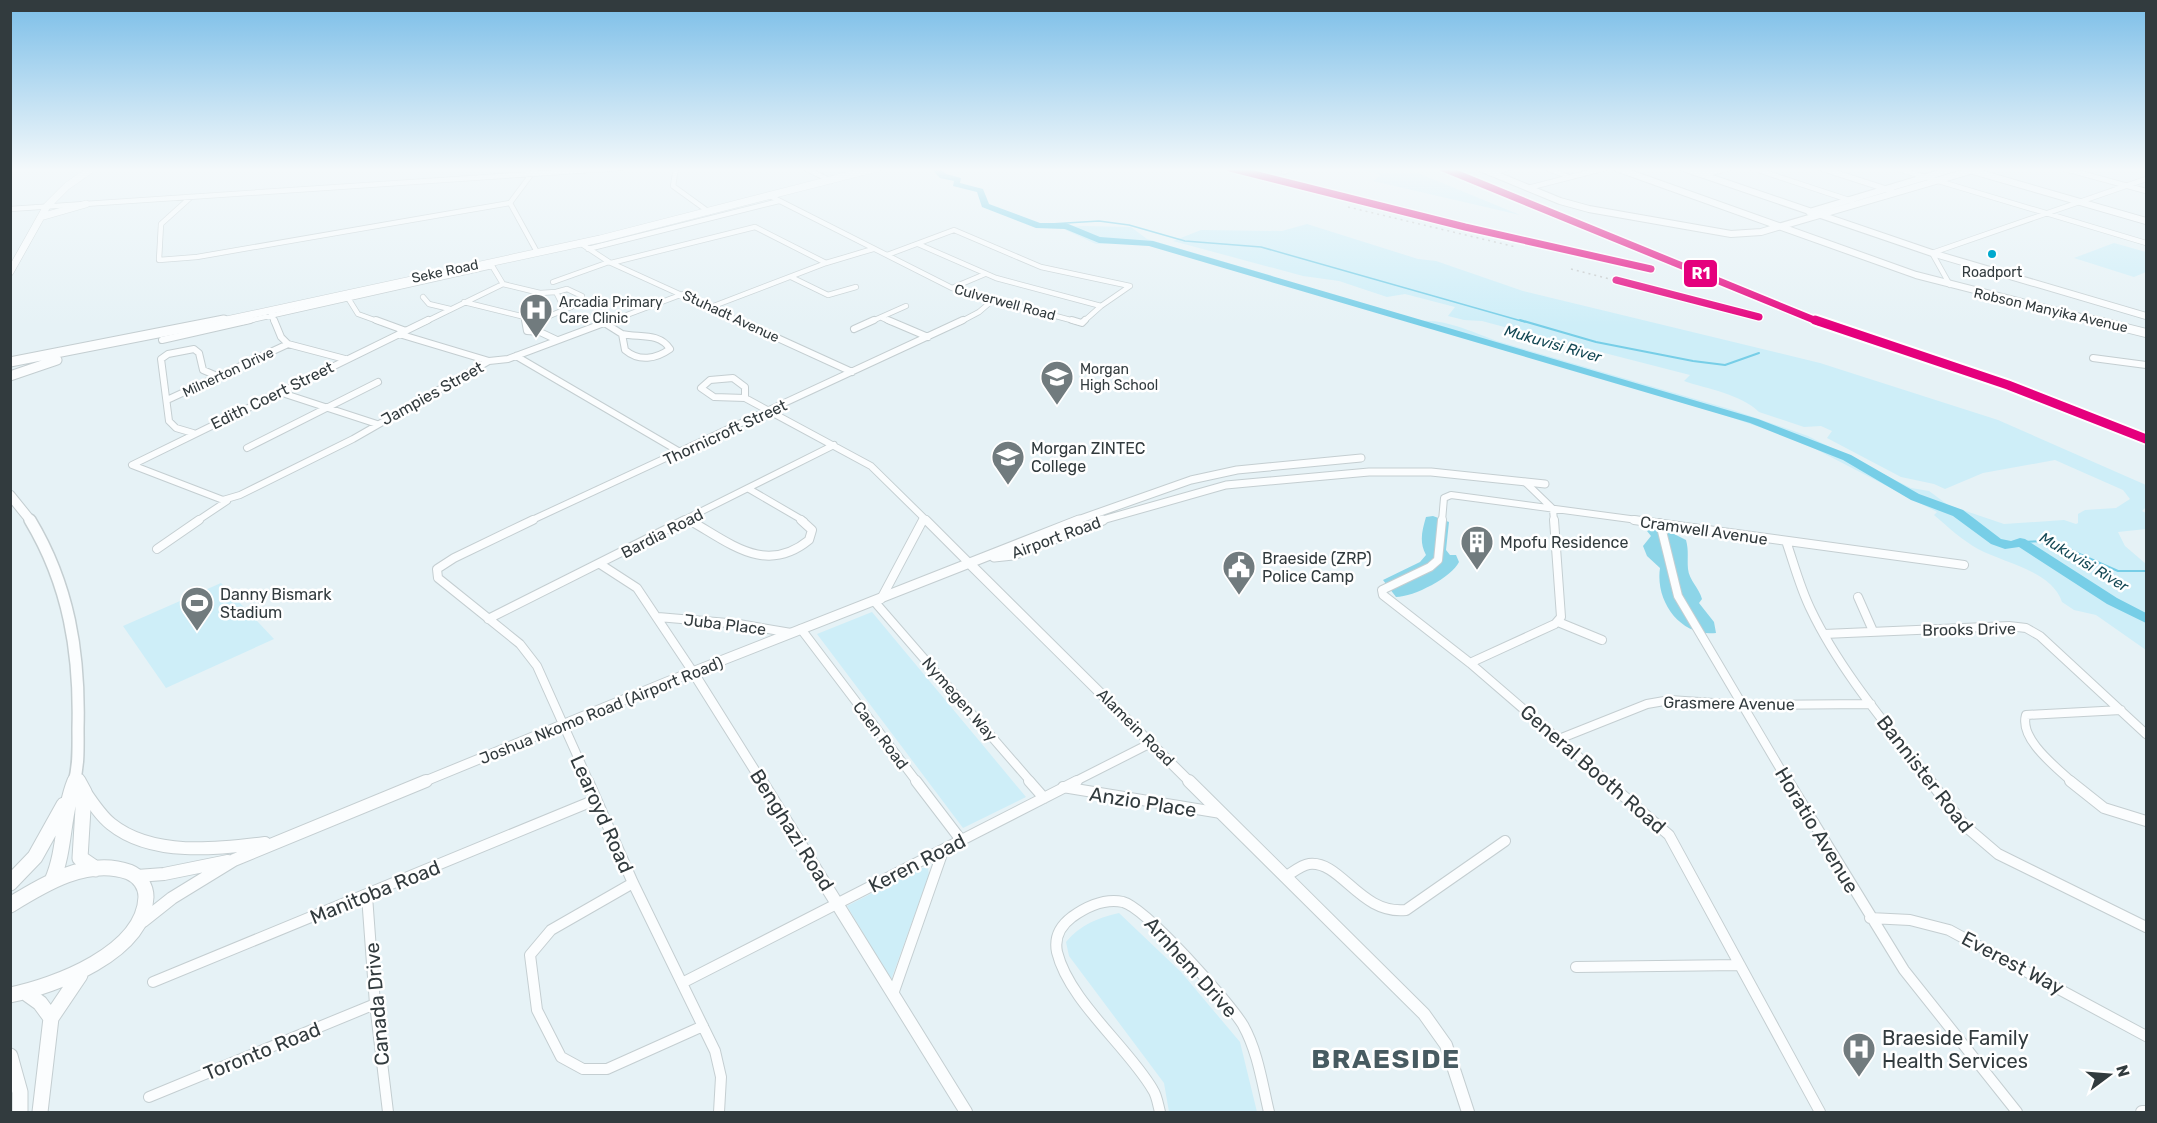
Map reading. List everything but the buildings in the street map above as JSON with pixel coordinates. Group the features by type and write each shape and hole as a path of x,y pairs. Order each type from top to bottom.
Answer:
{"main road":[{"path":"10,272 13,262 40,220"},
{"name":"Seke Road","path":"10,363 270,312 491,264 674,220"},
{"path":"1653,220 1719,232 1740,233 1753,233 1800,220"},
{"name":"Robson Manyika Avenue","path":"1762,220 1950,285 2145,332"},
{"path":"1740,233 1778,220"},
{"path":"1837,220 1932,253 2146,316"},
{"path":"10,376 91,348"},
{"path":"10,495 29,514 40,533 67,597 78,661 76,778 43,848 34,861 10,883"},
{"path":"76,778 84,792 80,858 96,869"},
{"path":"52,881 61,864 68,797"},
{"path":"10,905 52,881 96,869 119,870 136,876 144,886 146,900 141,916 110,953 84,970 55,984 18,994"},
{"path":"40,1113 51,1018 84,970"},
{"path":"18,994 40,1003 51,1018"},
{"path":"10,1056 20,1092 20,1113"}],"street":[{"path":"165,220 161,224 159,260 184,259 409,220"},
{"path":"520,220 537,252"},
{"path":"588,249 702,220"},
{"name":"Culverwell Road","path":"817,220 952,288 1082,323 1101,306"},
{"path":"1950,285 1932,253 2025,220"},
{"path":"2071,220 2146,243"},
{"path":"554,282 610,262 755,227 826,263"},
{"path":"886,255 954,230 1041,267 1130,286 1101,306 985,274 918,244"},
{"name":"Stuhadt Avenue","path":"580,243 610,262 852,372"},
{"path":"711,307 826,263 873,249"},
{"path":"162,340 270,312 348,298 491,264 502,284 540,293 567,289 582,296 580,301 571,307 542,318 464,302"},
{"path":"952,288 985,274"},
{"path":"791,277 828,295 856,287"},
{"name":"Edith Coert Street","path":"225,500 132,465 193,433 502,284"},
{"path":"556,292 561,302 571,307"},
{"name":"Jampies Street","path":"157,549 225,500 238,498 279,478 489,361 516,356 683,294"},
{"path":"423,297 429,304 450,309"},
{"path":"348,298 356,313 406,331"},
{"name":"Thornicroft Street","path":"453,558 968,319 993,300"},
{"path":"854,329 906,306"},
{"path":"270,312 281,337 288,344 345,359"},
{"path":"524,316 527,331 540,332 557,340"},
{"path":"882,318 928,337"},
{"path":"603,322 622,333 655,337 667,343 670,349 655,356 634,358 625,352 622,333"},
{"path":"399,334 489,361"},
{"name":"Milnerton Drive","path":"167,400 288,344"},
{"path":"193,433 176,428 169,421 160,362 168,354 194,349 199,353 203,370 217,376"},
{"path":"516,356 680,452"},
{"path":"2093,358 2146,365"},
{"name":"Alamein Road","path":"745,398 745,387 730,377 710,380 700,388 702,393 714,397 745,398 769,413 834,445 877,471 1434,1027 1452,1060 1468,1113"},
{"path":"247,448 378,382"},
{"path":"279,392 377,424"},
{"name":"Bardia Road","path":"488,619 689,520 834,445"},
{"name":"Airport Road","path":"970,564 1127,501 1191,480 1280,465 1361,458"},
{"name":"Airport Road","path":"970,564 998,556 1013,555 1118,514 1226,485 1286,478 1379,472 1431,472 1545,484"},
{"path":"1470,663 1558,622 1562,611 1554,509 1525,482"},
{"path":"689,520 752,555 764,558 788,553 809,540 812,530 808,524 749,489"},
{"name":"Cramwell Avenue","path":"1383,595 1382,590 1386,587 1430,567 1438,560 1444,498 1455,495 1964,565"},
{"path":"878,600 924,518"},
{"name":"Horatio Avenue","path":"1660,524 1678,596 1870,918 1928,1003 2017,1113"},
{"name":"Bannister Road","path":"1786,541 1810,609 1824,634 1871,704 1964,825 1984,845 2146,927"},
{"name":"Learoyd Road","path":"453,558 437,569 435,574 531,656 546,684 633,883 703,1026 720,1071 719,1113"},
{"name":"Benghazi Road","path":"600,564 637,588 658,617 966,1113"},
{"name":"Joshua Nkomo Road (Airport Road)","path":"234,860 693,672 970,564"},
{"name":"General Booth Road","path":"1383,595 1470,663 1668,835 1715,915 1820,1113"},
{"path":"1858,597 1873,631"},
{"name":"Nymegen Way","path":"878,600 1044,798"},
{"name":"Juba Place","path":"658,617 796,631"},
{"path":"1558,622 1602,640"},
{"name":"Brooks Drive","path":"1824,634 2008,626 2026,628 2040,636 2146,734"},
{"name":"Caen Road","path":"796,631 961,840"},
{"name":"Grasmere Avenue","path":"1559,739 1657,701 1743,705 1871,704"},
{"path":"2121,710 2033,713 2026,715 2025,730 2032,741 2083,796 2118,815 2146,821"},
{"name":"Keren Road","path":"682,983 1151,743"},
{"name":"Anzio Place","path":"1063,787 1069,790 1223,814"},
{"path":"84,792 114,826 140,838 168,845 201,847 236,847 279,841"},
{"name":"Manitoba Road","path":"153,982 367,896 595,800"},
{"path":"1284,877 1307,864 1319,864 1383,910 1399,912 1406,910 1505,841"},
{"path":"893,994 943,851"},
{"path":"136,876 164,874 234,860"},
{"path":"129,933 172,898 234,860"},
{"path":"633,883 551,930 530,955 537,1010 561,1057 583,1069 607,1069 703,1026"},
{"name":"Canada Drive","path":"367,896 375,1004 388,1113"},
{"name":"Arnhem Drive","path":"1160,1113 1154,1091 1068,979 1056,953 1055,940 1064,923 1100,901 1129,904 1142,912 1230,1009 1251,1038 1269,1113"},
{"name":"Everest Way","path":"1870,918 1910,920 1949,930 2102,1010 2146,1036"},
{"path":"1576,967 1740,965"},
{"name":"Toronto Road","path":"149,1097 375,1004"},
{"path":"2142,1113 2146,1112"}],"shaded area":[{"path":"1307,224 1418,259 1436,261 1523,291 1820,363 1998,420 2146,485 2146,507 2142,511 2146,513 2146,529 2118,532 2125,546 2146,564 2146,650 2096,615 2074,610 2062,602 2057,591 2038,575 1972,545 1934,515 1937,512 1798,440 1718,413 1414,322 1434,321 1456,326 1497,341 1733,410 1808,436 1911,488 1929,491 1948,505 2004,524 2064,520 2076,524 2078,514 2085,510 2116,508 2130,499 2123,490 2055,460 1983,473 1945,489 1934,484 1901,477 1827,438 1832,431 1821,426 1804,427 1759,412 1733,396 1684,381 1690,375 1554,340 1552,344 1522,336 1523,332 1482,321 1448,316 1455,307 1405,294 1387,297 1339,281 1303,276 1173,241 1201,230 1282,231"},
{"path":"1059,227 1131,227 1147,239 1273,276 1274,282 1142,242 1096,244"},
{"path":"2114,243 2146,252 2146,272 2134,277 2074,258"},
{"path":"1433,516 1449,522 1446,550 1450,555 1456,555 1459,562 1449,574 1432,585 1412,594 1396,597 1383,580 1420,562 1426,555 1422,546 1422,532 1426,517"},
{"path":"1653,529 1670,532 1686,540 1689,573 1702,599 1699,603 1714,622 1716,633 1703,633 1691,629 1681,623 1666,604 1659,580 1660,568 1647,556 1643,546 1651,536 1647,531"},
{"name":"Danny Bismark Stadium","path":"221,583 274,639 166,688 123,626"},
{"path":"872,612 1026,797 963,828 817,634"},
{"path":"921,868 928,868 929,875 891,980 847,906"},
{"path":"1119,913 1181,972 1240,1042 1257,1112 1169,1112 1164,1083 1069,956 1066,942 1077,931 1103,917"}],"waterway":[{"name":"Mukuvisi River","path":"1025,220 1039,226 1066,226 1099,240 1150,243 1754,421 1860,464 1915,497 1958,513 1996,542 2005,545 2020,542 2112,601 2146,619"},
{"path":"1050,224 1099,221 1129,225 1185,241 1261,247 1525,322"},
{"path":"1520,320 1596,342 1693,361 1725,365 1759,353"},
{"path":"2020,542 2050,541 2118,571 2146,571"}],"railway":[{"path":"1404,220 1516,247"},
{"path":"1439,220 1656,270"},
{"path":"1570,220 1665,259"},
{"path":"1571,269 1762,318"}],"transit line":[{"name":"R1","path":"1439,220 1651,269"},
{"name":"R1","path":"1571,220 1819,322 2008,385 2146,439"},
{"name":"R1","path":"1616,280 1759,317"}],"place":[{"name":"Roadport","path":"1992,254"},
{"name":"Arcadia Primary Care Clinic","path":"536,339"},
{"name":"Morgan High School","path":"1057,406"},
{"name":"Morgan ZINTEC College","path":"1008,486"},
{"name":"Mpofu Residence","path":"1477,571"},
{"name":"Braeside (ZRP) Police Camp","path":"1239,596"},
{"name":"Danny Bismark Stadium","path":"197,632"},
{"name":"Braeside Family Health Services","path":"1859,1078"}],"district":[{"name":"BRAESIDE","path":"1386,1059"}]}
